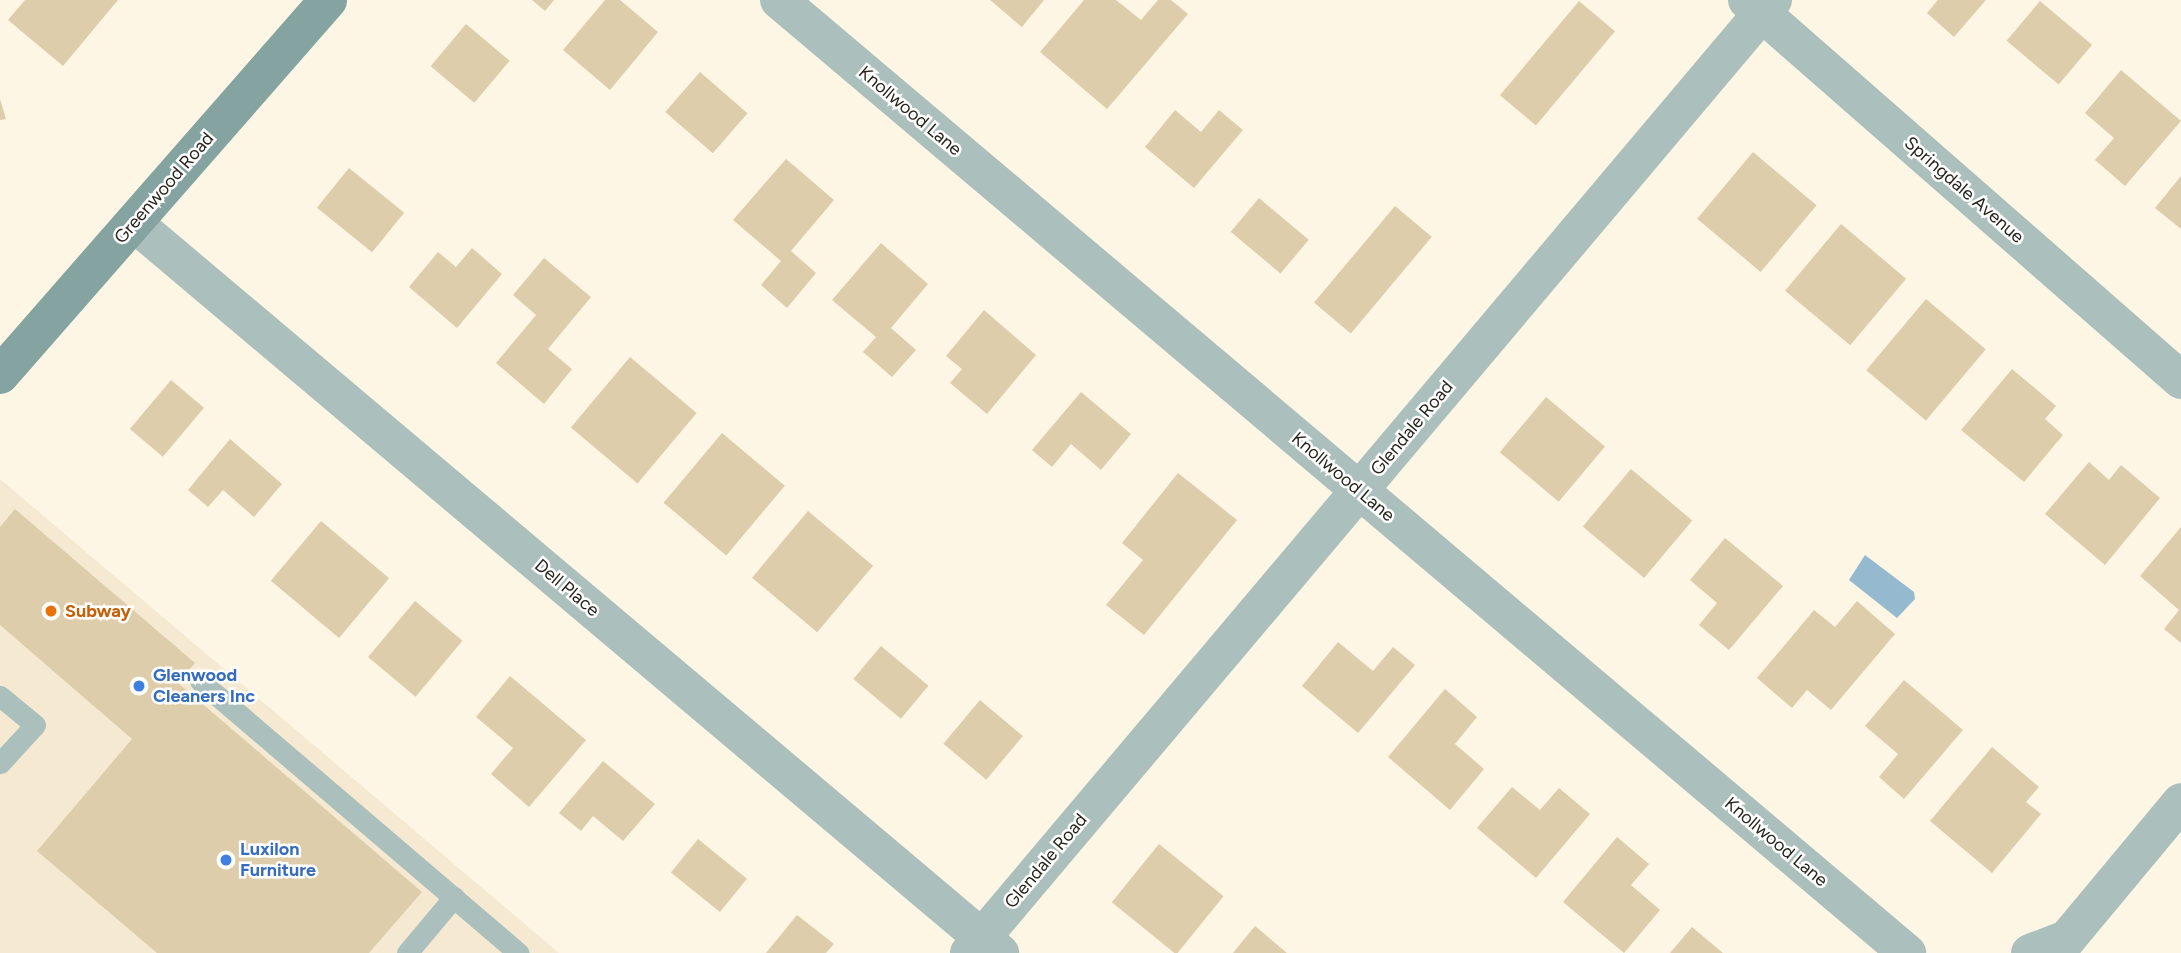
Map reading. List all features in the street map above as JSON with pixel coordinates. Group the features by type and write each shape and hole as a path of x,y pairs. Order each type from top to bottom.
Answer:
{"main road":[{"name":"Greenwood Road","path":"0,375 328,0"}],"street":[{"name":"Knollwood Lane","path":"779,0 1907,953"},
{"name":"Glendale Road","path":"983,948 1760,4"},
{"name":"Springdale Avenue","path":"1760,4 2181,380"},
{"name":"Dell Place","path":"134,223 983,948"},
{"path":"2030,953 2075,946 2181,802"}],"lane":[{"path":"200,681 519,953"},
{"path":"0,696 35,725 0,763"},
{"path":"407,953 454,897"}],"shaded area":[{"path":"0,479 559,953 0,953"}],"water":[{"path":"1865,555 1914,592 1915,599 1897,618 1849,580"}],"building":[{"path":"25,0 118,0 63,66 8,20"},
{"path":"532,0 554,0 545,11"},
{"path":"605,0 620,0 658,32 610,90 563,50"},
{"path":"990,0 1044,0 1022,27"},
{"path":"1084,0 1116,0 1141,20 1158,0 1171,0 1188,14 1107,109 1040,52"},
{"path":"1938,0 1986,0 1954,37 1927,13"},
{"path":"1579,1 1615,31 1536,125 1500,95"},
{"path":"2040,1 2092,45 2059,85 2007,41"},
{"path":"466,24 510,61 474,103 431,66"},
{"path":"2121,70 2181,121 2125,186 2095,160 2114,138 2085,113"},
{"path":"700,72 748,113 713,153 665,112"},
{"path":"0,99 6,119 0,120"},
{"path":"1175,110 1201,132 1219,110 1243,130 1194,188 1145,147"},
{"path":"1753,152 1817,205 1761,272 1697,219"},
{"path":"786,159 834,200 791,251 816,273 787,308 761,285 781,261 733,220"},
{"path":"349,168 404,213 372,252 317,208"},
{"path":"2181,176 2181,229 2155,208"},
{"path":"1259,198 1309,240 1281,273 1231,232"},
{"path":"1395,206 1432,237 1351,333 1314,303"},
{"path":"1841,224 1906,279 1850,345 1785,291"},
{"path":"881,243 928,284 891,328 916,350 892,377 863,352 876,337 832,300"},
{"path":"472,248 502,274 457,328 409,287 438,252 456,267"},
{"path":"544,258 591,297 548,349 572,369 544,404 496,363 536,315 513,295"},
{"path":"1926,299 1986,349 1926,420 1866,370"},
{"path":"984,310 1036,355 987,414 950,383 962,369 946,356"},
{"path":"630,357 697,413 638,483 571,427"},
{"path":"2012,369 2056,406 2045,419 2063,435 2024,482 1961,430"},
{"path":"171,380 204,408 163,457 130,429"},
{"path":"1081,392 1131,434 1101,470 1071,444 1052,467 1032,450"},
{"path":"1546,397 1605,446 1559,502 1500,452"},
{"path":"722,433 785,486 726,555 664,503"},
{"path":"230,439 282,484 254,517 223,490 208,507 188,490"},
{"path":"2089,462 2109,480 2121,465 2160,498 2105,565 2045,514"},
{"path":"1631,469 1692,520 1644,578 1583,526"},
{"path":"1178,473 1237,520 1144,635 1106,605 1143,560 1122,543"},
{"path":"15,509 195,663 178,683 422,892 369,953 157,953 37,851 132,739 0,625 0,527"},
{"path":"808,511 873,566 817,632 752,578"},
{"path":"321,521 389,578 339,638 271,581"},
{"path":"2181,527 2181,643 2164,629 2179,610 2140,576"},
{"path":"1725,538 1783,586 1729,650 1699,625 1717,603 1690,580"},
{"path":"415,601 462,641 416,697 368,657"},
{"path":"1857,601 1895,634 1831,710 1807,690 1792,708 1757,678 1814,610 1835,627"},
{"path":"1338,642 1373,671 1393,647 1415,665 1358,733 1302,686"},
{"path":"881,646 928,686 901,719 853,679"},
{"path":"510,676 586,740 529,807 491,774 513,748 476,717"},
{"path":"1904,680 1963,730 1904,799 1879,777 1898,754 1865,726"},
{"path":"1445,689 1477,717 1455,744 1484,769 1450,810 1388,757"},
{"path":"980,700 1023,736 986,780 943,744"},
{"path":"1992,747 2039,787 2026,802 2041,814 1992,873 1930,821"},
{"path":"603,761 655,804 623,841 593,816 581,831 559,813"},
{"path":"1512,787 1540,810 1559,788 1590,814 1536,878 1477,828"},
{"path":"1617,837 1649,864 1631,885 1660,910 1624,953 1563,902"},
{"path":"698,839 747,879 720,912 671,872"},
{"path":"1159,844 1224,896 1178,953 1112,902"},
{"path":"797,915 834,944 826,953 766,953"},
{"path":"1255,926 1287,953 1233,953"},
{"path":"1692,927 1723,953 1670,953"}],"place":[{"name":"Subway","path":"51,611"},
{"name":"Glenwood Cleaners Inc","path":"139,686"},
{"name":"Luxilon Furniture","path":"226,860"}]}
